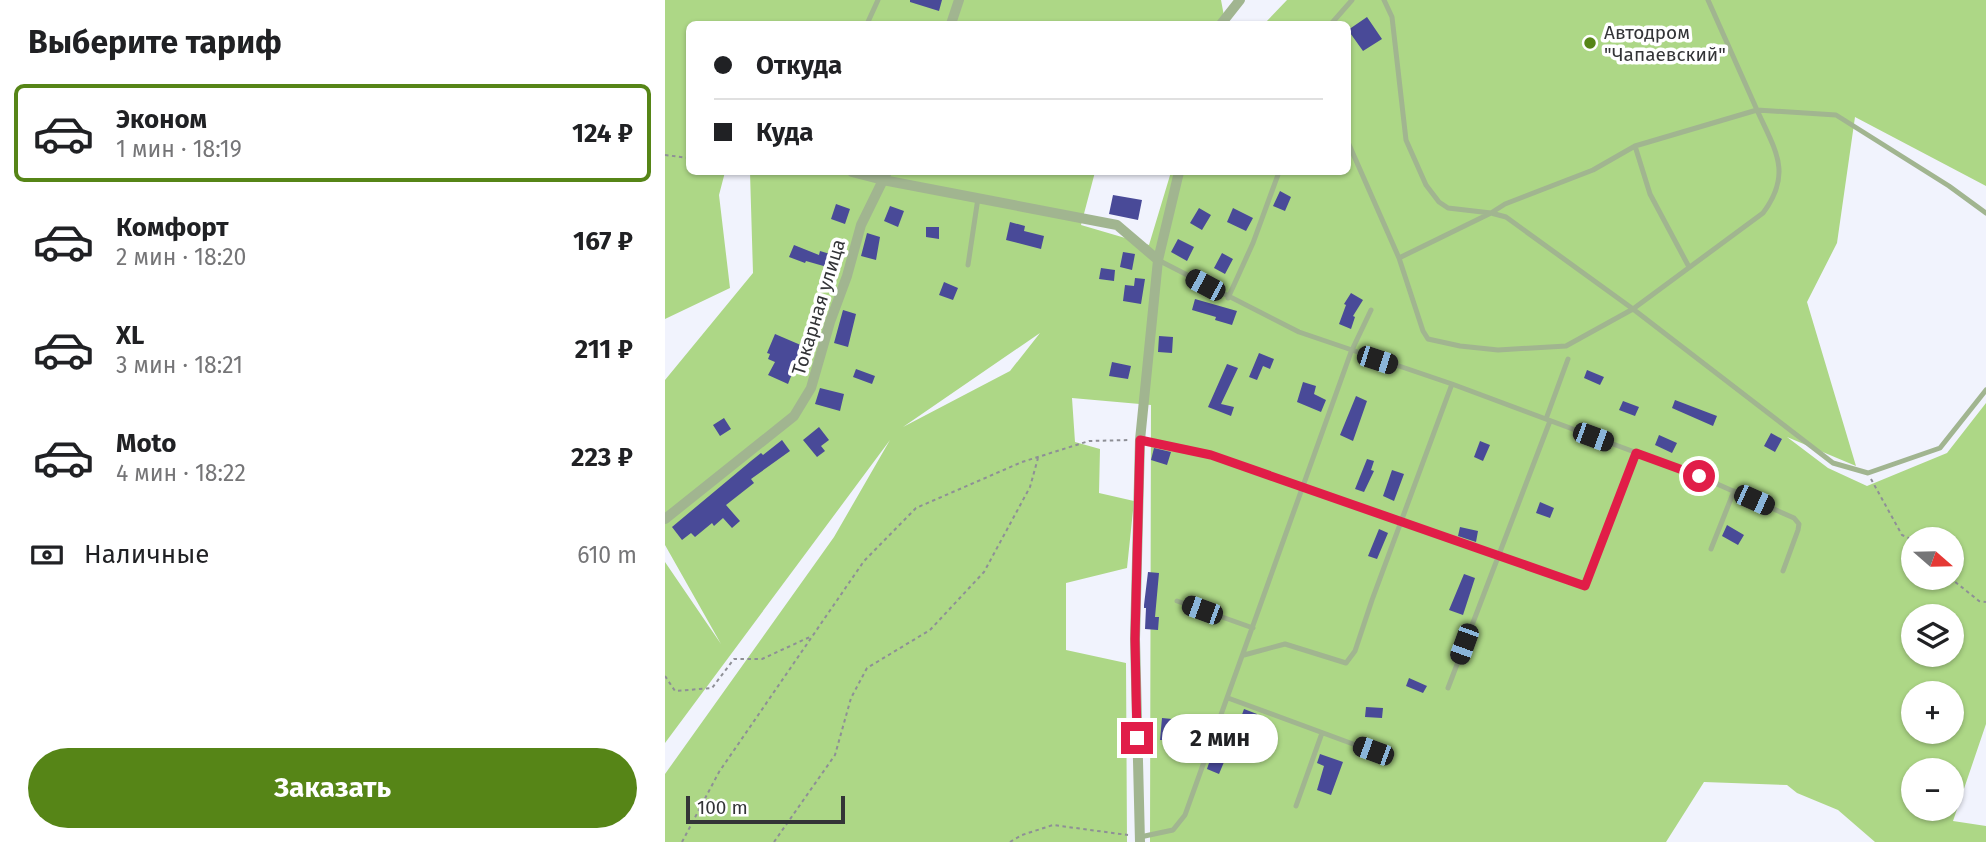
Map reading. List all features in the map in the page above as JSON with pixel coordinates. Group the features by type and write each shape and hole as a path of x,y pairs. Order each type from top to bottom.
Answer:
{"street":[{"path":"952,21 960,0"},
{"path":"1222,21 1240,0"},
{"path":"1140,839 1135,639 1140,440 1158,260 1178,175"},
{"path":"885,176 978,198 1117,225 1158,260"},
{"name":"Токарная улица","path":"665,519 794,416 811,388 861,225 885,176"}],"lane":[{"path":"868,21 878,0"},
{"path":"1334,21 1352,0"},
{"path":"1384,0 1392,18 1406,140 1426,185 1439,202 1448,208 1506,217 1528,230 1833,463 1868,473 1940,448 1986,390"},
{"path":"1351,149 1398,258 1428,339 1443,344 1498,350 1566,346 1633,309 1763,213 1775,196 1781,174 1774,148 1708,0"},
{"path":"1398,258 1505,204 1593,170 1635,146 1756,110 1836,115 1986,213"},
{"path":"1635,146 1650,194 1689,267"},
{"path":"1228,298 1253,243 1278,175"},
{"path":"968,265 978,198"},
{"path":"1158,260 1299,332 1452,384 1636,453 1734,491 1797,520 1798,530 1783,571"},
{"path":"1140,839 1173,830 1185,815 1352,352 1371,310"},
{"path":"1448,688 1548,420 1568,359"},
{"path":"1244,654 1285,644 1346,663 1355,651 1452,384"},
{"path":"1140,440 1211,455 1585,586 1636,453"},
{"path":"1711,550 1734,491"},
{"path":"1177,601 1253,628"},
{"path":"1228,698 1373,751"},
{"path":"1296,806 1322,733"}],"path":[{"path":"665,155 686,158"},
{"path":"683,842 719,772 864,561 916,508 1038,457 1089,441 1140,440"},
{"path":"773,842 835,755 851,698 867,668 930,630 984,572 1030,487 1038,457"},
{"path":"1868,473 1901,533"},
{"path":"1964,590 1979,601 1986,602"},
{"path":"665,676 675,691 712,688 734,659 762,659 813,635"},
{"path":"1010,842 1053,825 1140,839"}],"green space":[{"path":"665,0 1221,0 1224,16 1229,21 686,21 686,175 724,175 719,195 730,288 665,319"},
{"path":"1287,0 1986,0 1986,186 1855,117 1837,243 1807,302 1856,466 1787,437 1828,468 1867,486 1947,453 1986,403 1986,724 1964,789 1964,758 1901,758 1901,821 1953,821 1986,826 1986,842 1875,842 1838,810 1797,793 1787,785 1704,782 1666,842 1150,842 1151,405 1072,398 1075,442 1100,449 1099,493 1134,501 1127,568 1066,583 1066,650 1126,663 1127,842 665,842 665,774 834,537 890,440 665,743 665,562 721,644 665,545 665,380 753,273 750,175 1094,175 1081,225 1149,245 1170,175 1351,175 1351,21 1267,21","holes":["1040,333 1010,371 903,427"]}],"building":[{"path":"910,0 942,0 939,11"},
{"path":"1367,17 1382,39 1363,51 1351,34 1351,28"},
{"path":"1280,191 1291,197 1285,211 1273,206"},
{"path":"1113,195 1142,200 1138,220 1109,214"},
{"path":"836,204 850,209 845,224 831,219"},
{"path":"890,206 904,211 898,227 884,221"},
{"path":"1199,208 1211,215 1202,230 1190,223"},
{"path":"1233,208 1253,218 1246,231 1227,222"},
{"path":"1010,222 1025,226 1024,231 1044,236 1041,249 1006,240"},
{"path":"926,227 939,227 939,239 926,237"},
{"path":"867,233 880,237 876,260 861,256"},
{"path":"1178,239 1194,247 1187,261 1171,252"},
{"path":"794,245 819,255 820,251 830,254 827,267 789,257"},
{"path":"1123,252 1135,254 1132,270 1120,267"},
{"path":"1222,253 1233,259 1225,274 1214,268"},
{"path":"1101,268 1115,270 1114,281 1099,279"},
{"path":"1135,278 1145,279 1141,304 1123,301 1125,285 1134,286"},
{"path":"944,282 958,288 953,300 939,295"},
{"path":"1351,293 1363,300 1353,316 1355,317 1351,329 1339,324 1346,305 1344,304"},
{"path":"1195,299 1237,311 1232,325 1192,310"},
{"path":"843,310 856,314 848,347 834,343"},
{"path":"775,334 803,346 788,384 768,375 775,362 768,359 770,354 767,353"},
{"path":"1159,336 1173,337 1172,353 1158,352"},
{"path":"1259,353 1274,359 1270,369 1263,366 1257,380 1249,377"},
{"path":"1112,362 1131,366 1128,379 1109,376"},
{"path":"1227,364 1238,368 1221,404 1234,407 1231,416 1208,407"},
{"path":"856,369 875,376 872,384 853,377"},
{"path":"1587,370 1604,377 1600,385 1584,378"},
{"path":"1303,382 1316,386 1314,394 1326,400 1321,412 1297,402"},
{"path":"820,388 844,394 840,411 815,404"},
{"path":"1356,396 1367,401 1353,441 1340,435"},
{"path":"1675,400 1717,416 1713,426 1672,408"},
{"path":"1623,401 1639,407 1635,416 1619,410"},
{"path":"724,418 731,429 720,436 713,425"},
{"path":"819,427 829,440 821,446 825,451 817,457 803,440"},
{"path":"1771,433 1782,439 1775,452 1764,446"},
{"path":"1659,435 1677,443 1672,453 1655,445"},
{"path":"782,440 790,451 751,479 754,483 726,505 740,521 732,528 723,518 695,537 691,533 682,540 672,527 761,453 763,455"},
{"path":"1480,441 1490,445 1483,461 1474,457"},
{"path":"1154,448 1171,452 1167,465 1151,460"},
{"path":"1367,459 1374,461 1371,470 1374,471 1364,492 1355,489"},
{"path":"1392,470 1404,474 1394,501 1383,496"},
{"path":"1540,502 1554,508 1550,518 1536,513"},
{"path":"1727,525 1744,535 1738,545 1722,536"},
{"path":"1460,527 1478,531 1476,542 1458,536"},
{"path":"1379,529 1388,533 1377,559 1368,556"},
{"path":"1148,572 1159,573 1155,617 1159,617 1158,630 1145,629 1144,605"},
{"path":"1464,574 1475,578 1463,615 1449,610"},
{"path":"1409,678 1427,686 1423,693 1406,686"},
{"path":"1366,707 1383,708 1382,718 1365,717"},
{"path":"1244,709 1257,714 1240,750 1226,745 1230,735 1234,737"},
{"path":"1162,718 1172,719 1170,740 1160,740"},
{"path":"1320,754 1343,762 1331,795 1317,790 1324,766 1317,763"},
{"path":"1211,757 1224,762 1219,774 1207,769"}],"place":[{"name":"Автодром \"Чапаевский\"","path":"1590,43"}],"route":[{"path":"1137,738 1135,639 1140,440 1211,455 1585,586 1636,453 1699,476"}]}
